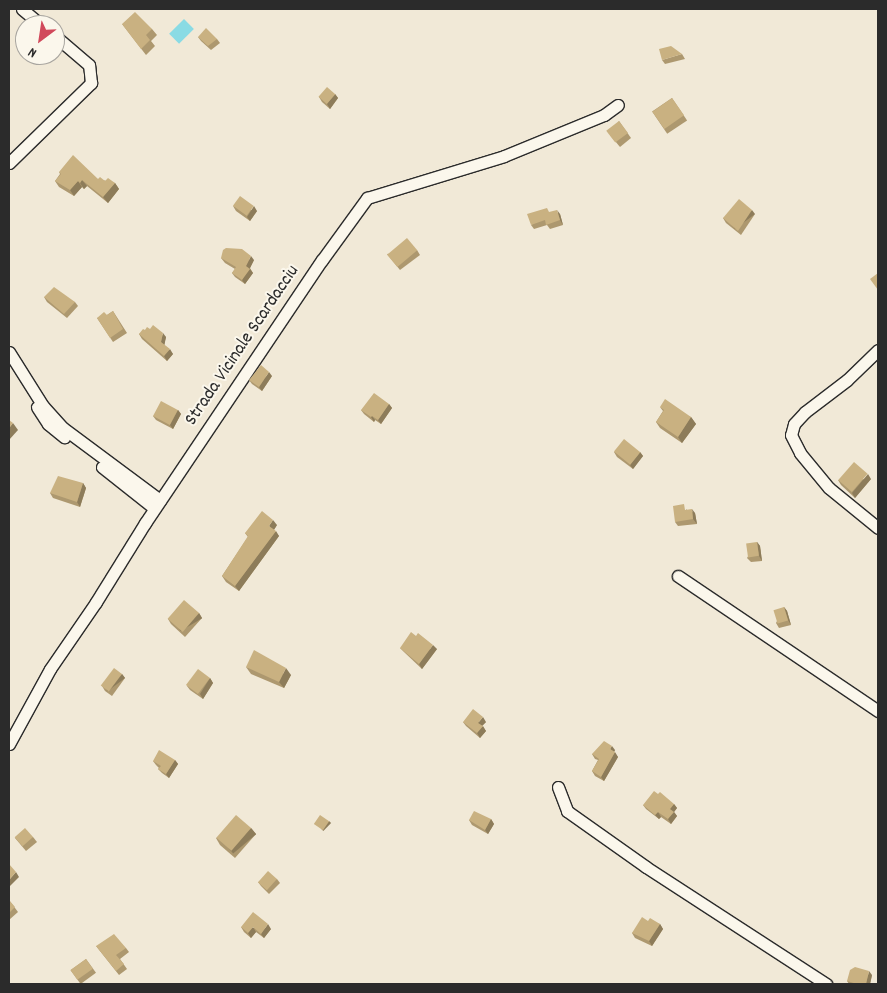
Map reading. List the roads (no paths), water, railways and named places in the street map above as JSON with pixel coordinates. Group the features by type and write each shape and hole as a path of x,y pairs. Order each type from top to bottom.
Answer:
{"street":[{"path":"9,162 91,83 89,65 65,45"},
{"name":"Strada Vicinale Scardacciu","path":"9,744 50,669 96,602 157,504 322,260 367,198 504,156 604,115 618,104"},
{"path":"878,350 847,380 805,412 794,424 791,435 800,453 829,488 878,528"},
{"path":"9,352 43,406 63,428 157,504"},
{"path":"9,363 48,424 157,504"},
{"path":"678,576 878,711"},
{"path":"558,787 567,811 646,867 826,984"}],"water":[{"path":"184,19 194,29 179,44 169,34"}]}
